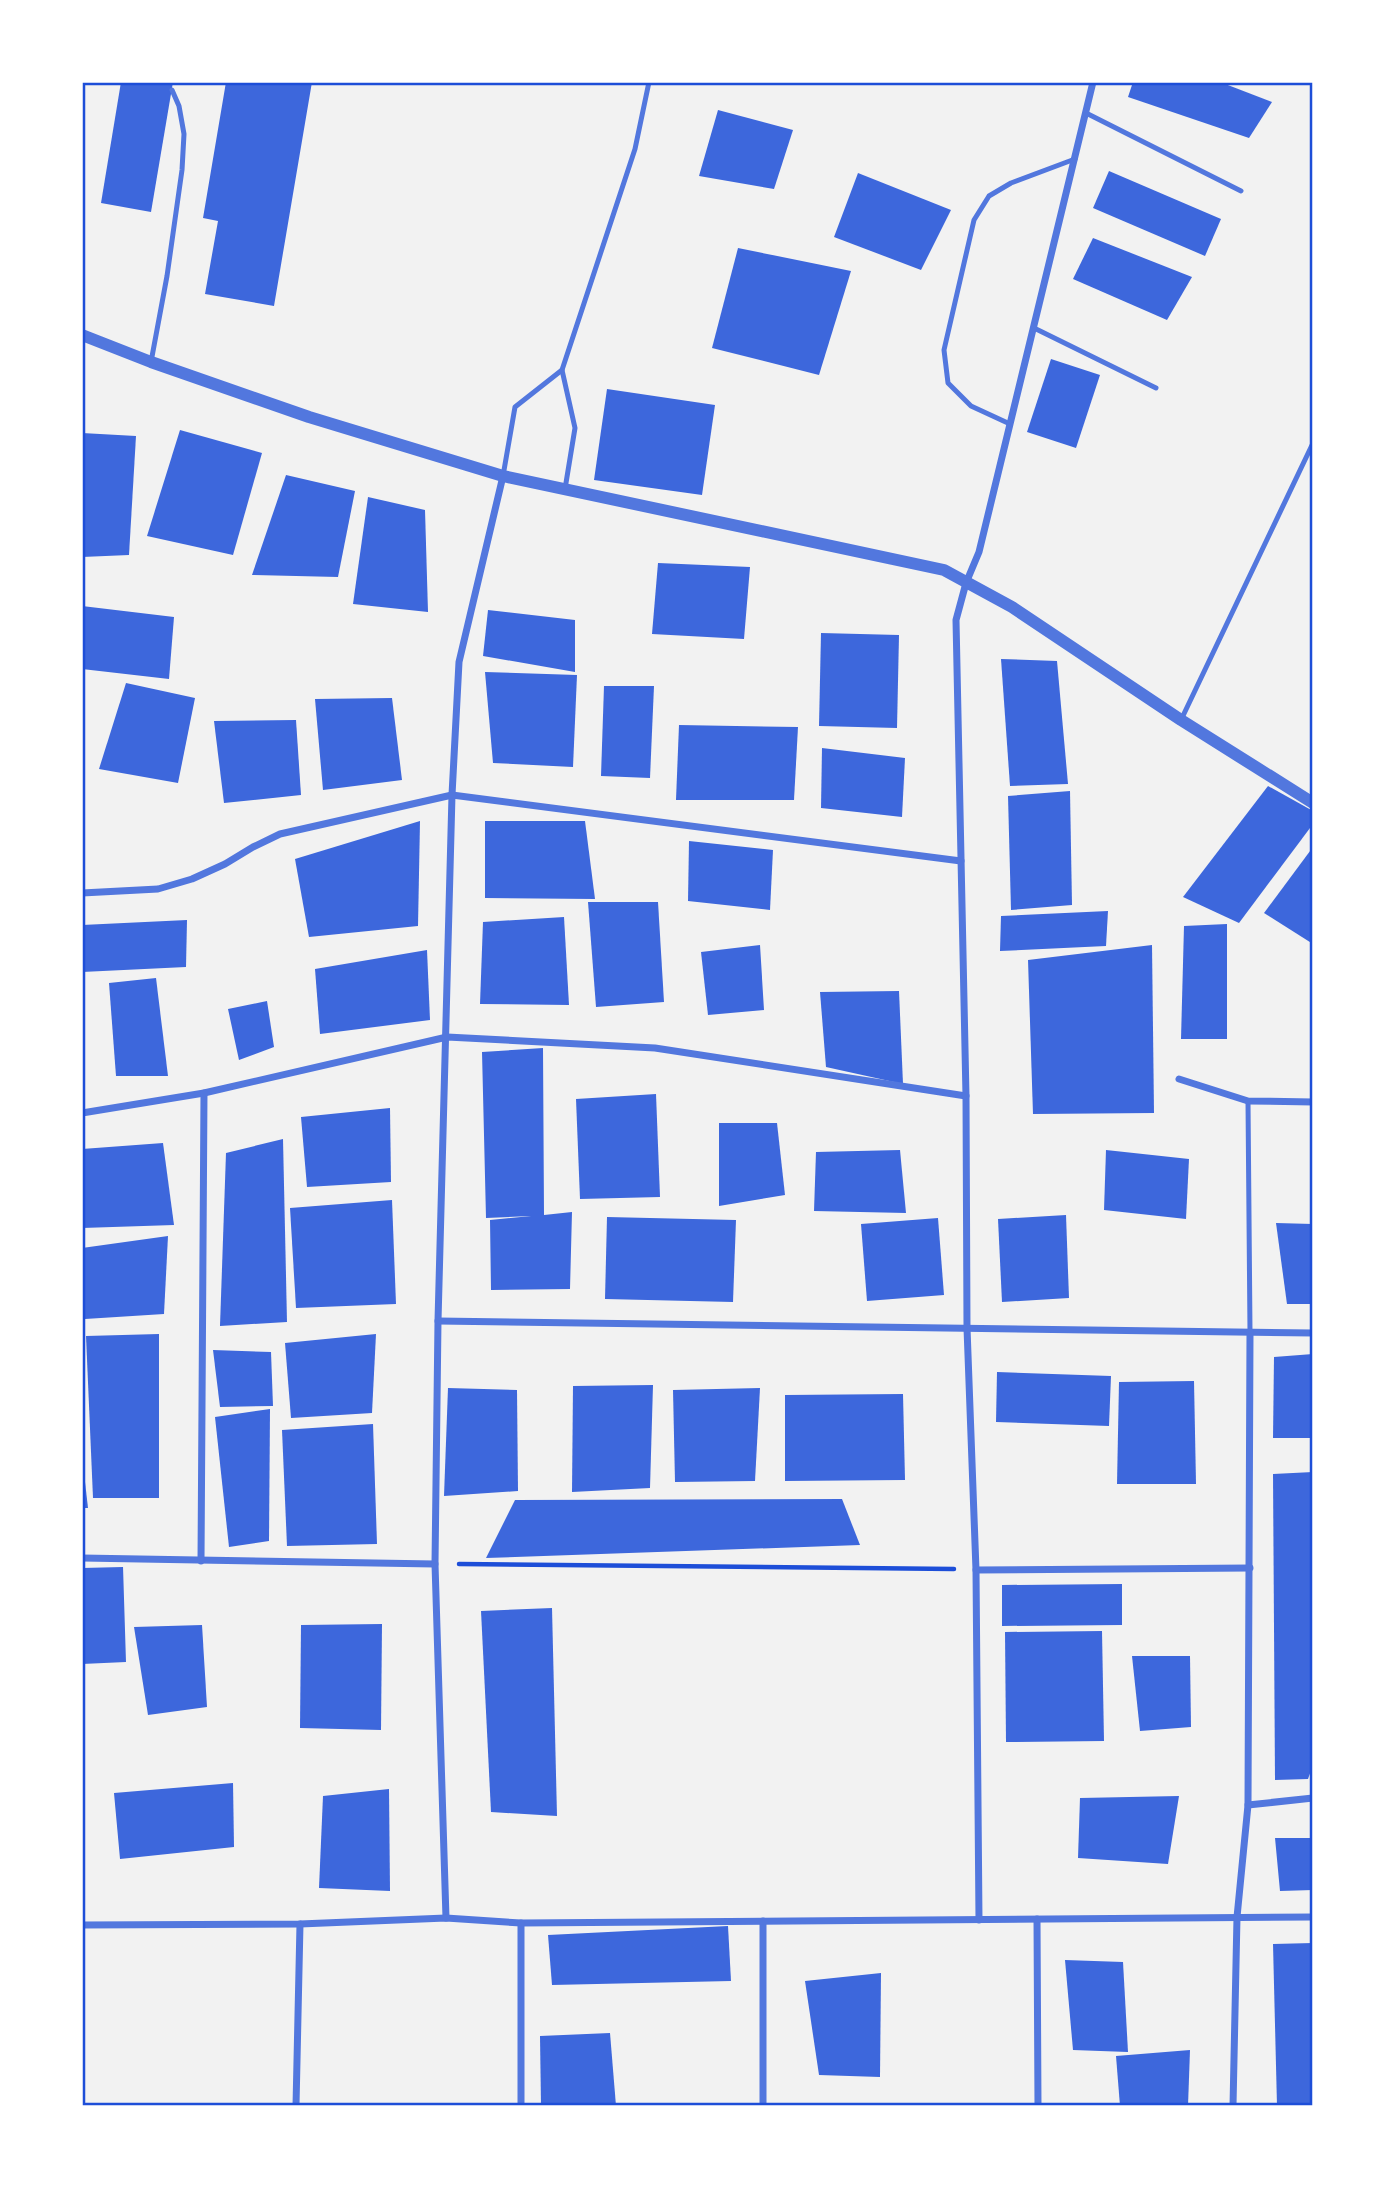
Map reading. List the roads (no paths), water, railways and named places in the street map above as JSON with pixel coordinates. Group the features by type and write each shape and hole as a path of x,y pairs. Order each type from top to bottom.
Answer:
{"street":[{"path":"979,1920 976,1570 967,1328 966,1096 956,620 966,583 979,552 1093,82"},
{"path":"82,335 309,417 503,476 944,570 1012,607 1181,720 1313,803"},
{"path":"446,1918 435,1564 438,1321 452,795 458,662 503,476"},
{"path":"82,892 158,889 203,874 280,834 452,795 961,861"},
{"path":"82,1113 204,1093 447,1037 655,1048 966,1096"},
{"path":"1179,1079 1248,1101 1313,1102"},
{"path":"201,1561 204,1093"},
{"path":"438,1321 1313,1333"},
{"path":"1233,2106 1237,1917 1248,1805 1250,1332"},
{"path":"82,1558 435,1564"},
{"path":"976,1570 1250,1568"},
{"path":"1248,1805 1313,1798"},
{"path":"82,1926 300,1924 446,1918 521,1923 1313,1917"},
{"path":"1037,1919 1038,2106"},
{"path":"762,1921 763,2106"},
{"path":"521,1923 521,2106"},
{"path":"296,2106 300,1924"}],"lane":[{"path":"565,489 575,428 562,370 635,149 649,82"},
{"path":"151,362 167,276 184,134 180,106 172,90"},
{"path":"1086,113 1241,191"},
{"path":"1010,424 971,406 948,383 944,350 974,220 989,195 1011,183 1075,159"},
{"path":"1034,328 1156,388"},
{"path":"503,476 515,407 562,370"},
{"path":"1181,720 1313,443"},
{"path":"1248,1101 1250,1332"}]}
